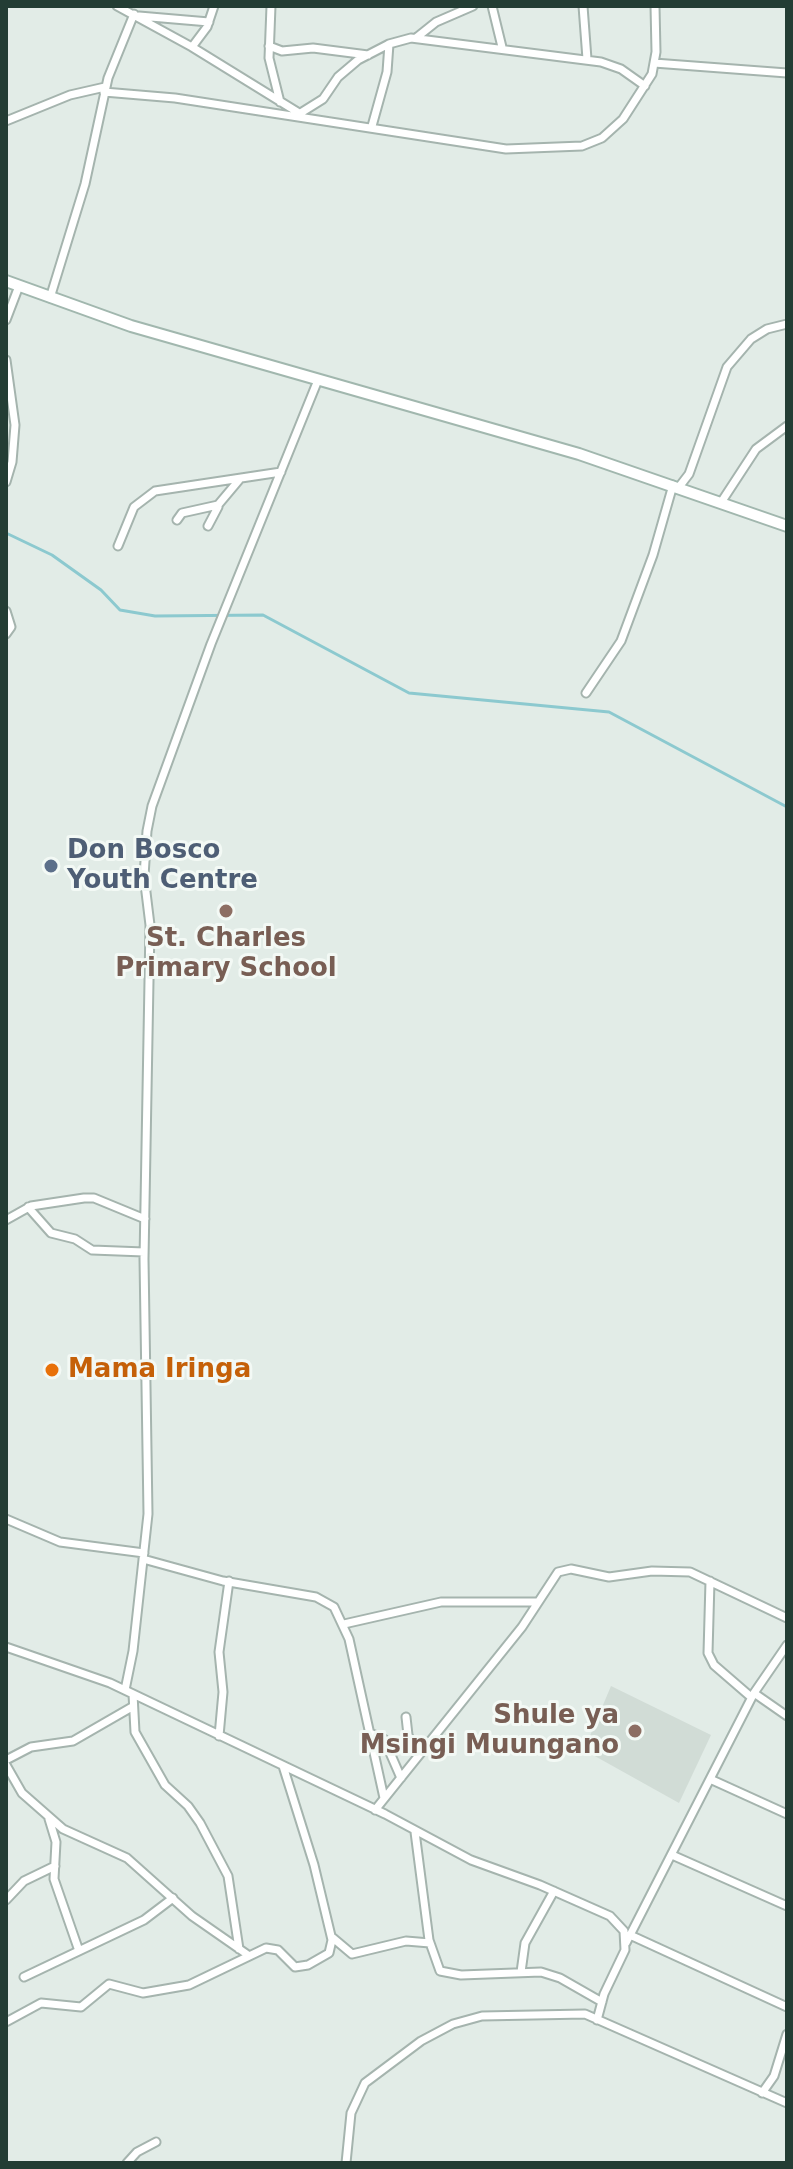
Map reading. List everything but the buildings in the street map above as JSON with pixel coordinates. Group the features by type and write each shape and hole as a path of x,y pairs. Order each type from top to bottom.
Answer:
{"street":[{"path":"117,6 192,47 302,115"},
{"path":"192,47 209,22 214,6"},
{"path":"271,6 269,46 280,103"},
{"path":"416,38 436,22 473,6"},
{"path":"492,6 502,47"},
{"path":"583,6 587,59"},
{"path":"6,121 70,95 105,90 302,115 506,149 582,146 602,138 623,119 645,86 654,63 655,6"},
{"path":"135,15 209,22"},
{"path":"50,298 85,184 105,90 135,15"},
{"path":"302,115 323,99 338,77 368,55 389,44 416,38 587,59 621,69 645,86"},
{"path":"372,126 387,72 389,44"},
{"path":"269,46 288,51 313,48 368,55"},
{"path":"654,63 787,73"},
{"path":"6,281 131,326 579,454 787,526"},
{"path":"6,320 19,286"},
{"path":"586,693 621,641 676,486 689,474 718,387 733,359 759,333 787,324"},
{"path":"6,360 15,425 6,482"},
{"path":"239,1950 228,1876 200,1823 188,1806 165,1785 141,1744 135,1732 129,1692 148,1477 144,1252 150,925 144,876 152,806 211,644 318,380"},
{"path":"722,501 750,456 787,426"},
{"path":"118,546 134,507 144,497 170,488 281,472"},
{"path":"208,526 219,505 239,480"},
{"path":"177,520 182,513 219,505"},
{"path":"6,611 11,627 6,634"},
{"path":"6,1220 28,1207 58,1200 94,1198 145,1219"},
{"path":"28,1207 51,1233 75,1239 92,1250 144,1252"},
{"path":"6,1519 60,1542 143,1556 229,1581 328,1602 344,1624 384,1798"},
{"path":"375,1810 522,1627 553,1577 565,1569 609,1577 673,1570 710,1581 787,1618"},
{"path":"219,1736 223,1692 219,1652 229,1581"},
{"path":"710,1581 708,1653 714,1665 752,1695 787,1716"},
{"path":"344,1624 419,1604 537,1602"},
{"path":"597,2020 630,1935 752,1695 787,1645"},
{"path":"6,1647 129,1692 375,1810 471,1860 610,1916 624,1931 625,1945"},
{"path":"132,1707 73,1741 31,1747 6,1763 22,1793 63,1829 127,1858 173,1898 248,1955"},
{"path":"406,1717 408,1735 418,1756"},
{"path":"370,1733 384,1739 401,1778"},
{"path":"283,1766 332,1937 331,1948 325,1956"},
{"path":"710,1779 787,1814"},
{"path":"49,1817 56,1842 56,1888 78,1948"},
{"path":"415,1832 430,1943 436,1964 446,1974 541,1972 560,1978 602,2002"},
{"path":"672,1855 787,1906"},
{"path":"6,1900 24,1881 55,1866"},
{"path":"521,1972 525,1943 554,1891"},
{"path":"24,1977 78,1948 144,1920 173,1898"},
{"path":"630,1935 787,2007"},
{"path":"332,1937 352,1954"},
{"path":"6,2022 41,2003 81,2007 109,1984 143,1993 178,1988 202,1980 248,1955 273,1948 295,1967 325,1956 352,1954 406,1941 430,1943"},
{"path":"346,2163 351,2113 359,2091 381,2068 421,2041 453,2024 482,2016 563,2012 597,2020 787,2103"},
{"path":"762,2093 774,2076 787,2034"},
{"path":"127,2163 137,2152 156,2142"}],"shaded area":[{"path":"611,1686 711,1735 679,1803 584,1750"}],"waterway":[{"path":"6,533 52,555 101,590 120,610 155,616 263,615 409,693 609,712 787,807"}],"place":[{"name":"Don Bosco Youth Centre","path":"51,866"},
{"name":"St. Charles Primary School","path":"226,911"},
{"name":"Mama Iringa","path":"52,1370"},
{"name":"Shule ya Msingi Muungano","path":"635,1731"}]}
